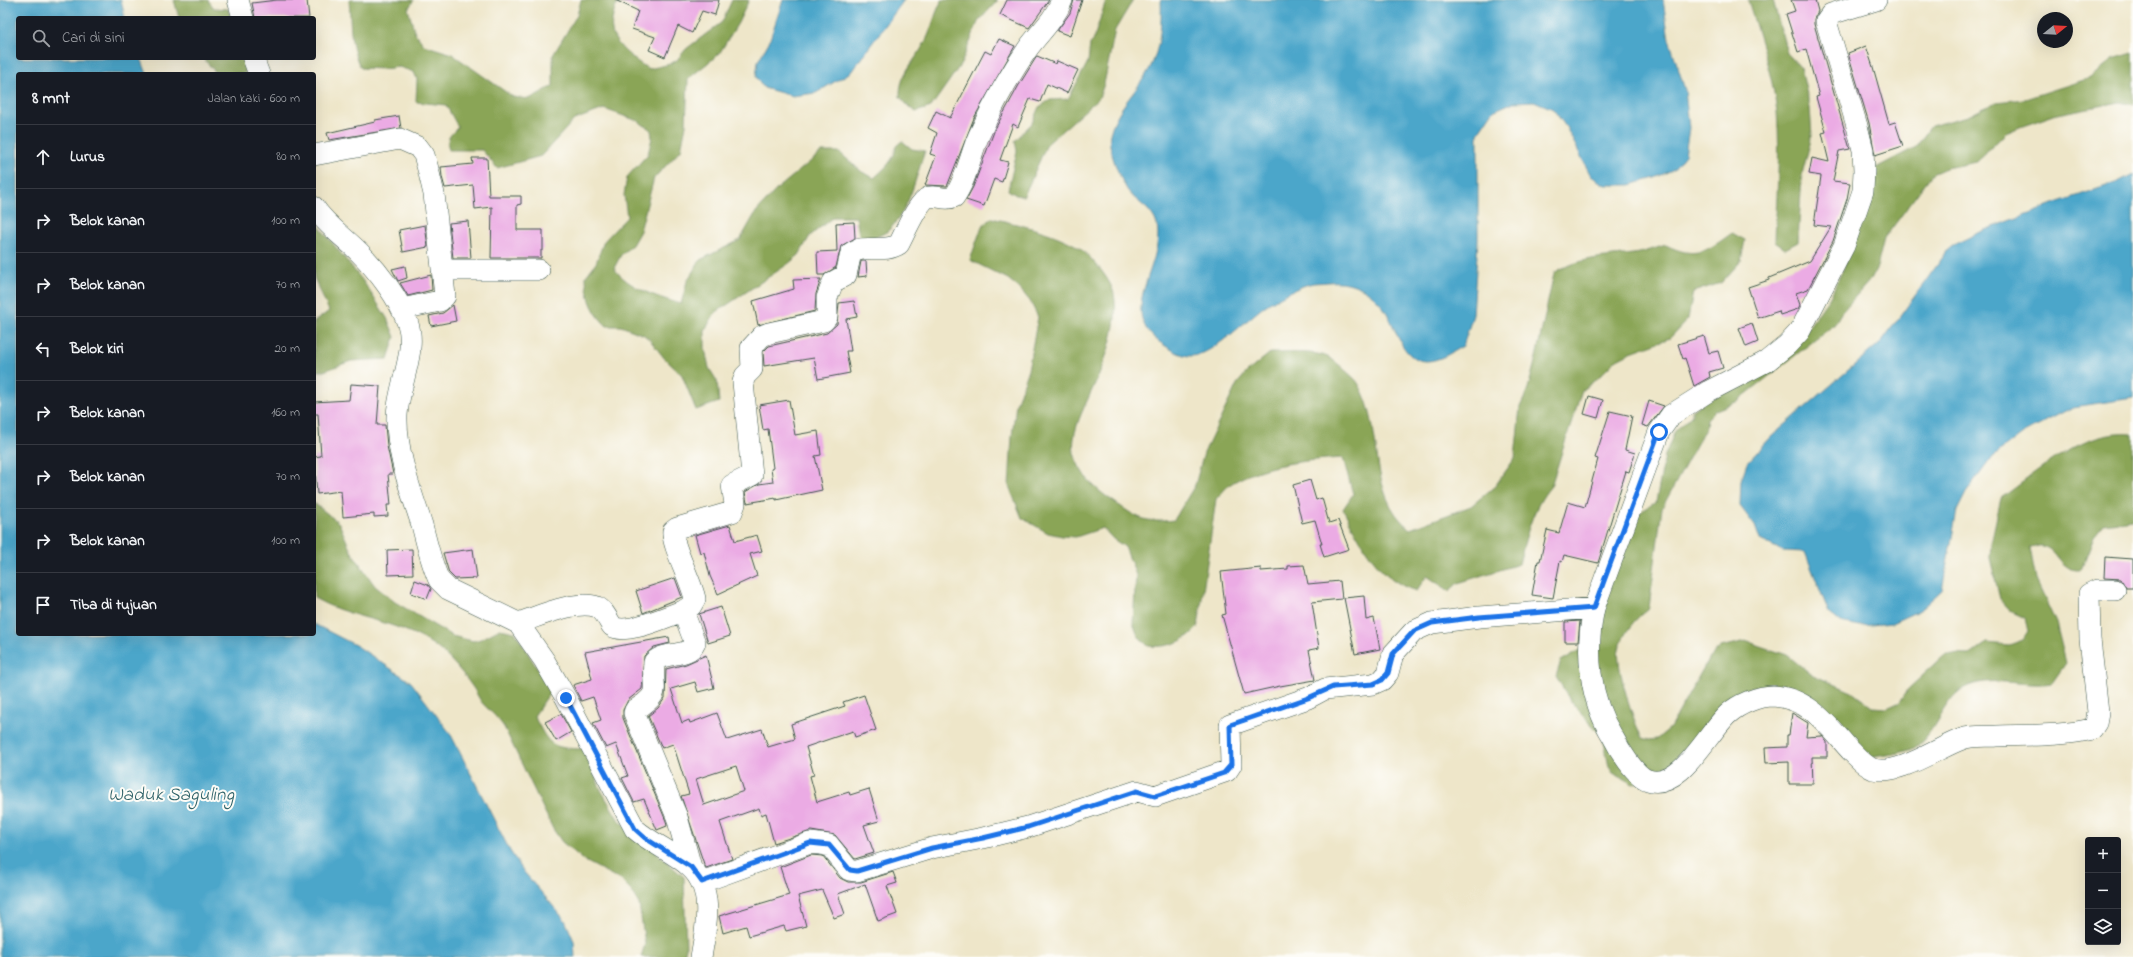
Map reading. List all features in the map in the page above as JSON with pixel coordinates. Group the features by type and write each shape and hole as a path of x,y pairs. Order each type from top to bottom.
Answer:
{"street":[{"path":"238,0 242,16"},
{"path":"518,623 558,610 588,605 598,607 605,614 612,626 622,630 638,627 683,611 691,606 695,600 686,568 674,542 673,531 677,528 732,512 735,504 732,485 752,475 753,471 743,382 745,376 752,369 751,348 762,336 769,333 824,321 827,317 829,293 833,282 846,275 851,253 860,249 887,249 895,247 899,244 918,209 927,198 932,197 947,199 954,197 967,168 978,136 1022,58 1053,19 1062,0"},
{"path":"1876,0 1831,14 1826,21 1863,150 1863,191 1844,246 1800,331 1787,345 1767,361 1709,391 1671,416 1659,432 1594,608 1590,645 1594,696 1608,730 1627,761 1646,780 1657,782 1675,775 1686,765 1728,714 1753,699 1772,696 1792,700 1815,711 1860,760 1873,769 1888,769 1923,758 1963,738 1972,736 2030,736 2075,732 2092,728 2096,723 2098,712 2090,639 2089,594 2092,591 2097,590 2115,590"},
{"path":"254,60 258,72"},
{"path":"316,155 400,139 418,147 424,155 434,194 444,299 402,309"},
{"path":"316,208 334,231 358,251 372,266 402,309 411,337 399,399 397,431 406,473 439,580 448,590 518,623 544,660 566,698 635,829 696,875"},
{"path":"442,270 539,270"},
{"path":"696,875 810,843 829,845 850,870 857,871 932,848 1028,827 1137,791 1155,796 1227,771 1231,765 1229,726 1232,724 1308,698 1329,688 1373,684 1382,680 1388,673 1393,654 1414,631 1423,626 1432,623 1479,617 1594,608"},
{"path":"683,611 695,643 692,649 685,653 658,658 654,662 655,691 651,700 635,710 634,713 677,817 706,902 706,933 701,957"}],"green space":[{"path":"174,0 208,0 214,8 228,9 230,16 178,16"},
{"path":"349,0 414,0 408,9 415,33 424,45 452,54 513,97 529,99 553,86 553,55 577,15 581,0 618,0 612,24 614,36 617,42 627,53 649,69 670,64 677,60 686,49 722,22 732,0 749,0 738,23 719,54 688,79 686,125 681,150 654,178 640,231 632,245 621,255 614,268 628,282 636,287 681,304 687,281 700,260 740,240 756,212 777,189 822,152 839,152 862,172 874,178 888,164 894,156 896,146 902,141 912,149 925,151 908,201 898,220 888,231 860,241 856,217 833,217 810,236 799,255 788,264 715,313 705,330 705,348 709,368 717,381 719,402 696,410 682,375 665,359 650,340 644,335 621,326 607,326 597,315 587,290 586,276 596,263 604,241 627,217 624,195 627,177 648,154 652,138 651,130 638,121 604,109 574,120 541,156 497,168 482,150 449,150 448,140 458,127 446,105 416,102 417,79 414,72 399,67 384,69 361,68 352,43"},
{"path":"942,0 998,0 978,22 961,64 931,107 916,112 900,97 900,89 908,69 927,39"},
{"path":"1106,0 1133,0 1115,30 1104,84 1099,98 1047,144 1024,196 1016,195 1008,190 1017,151 1015,141 1032,123 1039,107 1050,100 1068,99 1088,62 1090,44 1093,41"},
{"path":"1748,0 1773,0 1787,53 1801,68 1810,108 1812,136 1802,174 1798,242 1785,249 1775,242 1779,144 1775,98 1769,70"},
{"path":"2133,53 2133,105 2120,102 2057,114 2006,133 1976,162 1946,168 1932,174 1884,239 1877,267 1870,280 1841,313 1834,325 1736,402 1716,410 1707,419 1706,427 1662,508 1649,608 1631,626 1624,636 1619,649 1622,680 1634,720 1642,738 1649,740 1657,739 1670,728 1709,658 1721,647 1745,641 1787,655 1811,674 1852,692 1872,707 1887,708 1900,702 1908,689 1946,654 1969,655 1987,643 2009,645 2023,640 2028,632 2025,617 2010,610 2000,599 1990,558 1991,543 2001,498 2062,454 2079,445 2096,438 2114,434 2133,434 2133,520 2104,524 2094,536 2081,570 2068,567 2048,548 2041,546 2030,548 2036,580 2056,623 2066,663 2052,683 2030,684 1985,682 1964,688 1949,702 1932,729 1918,745 1910,750 1870,758 1784,692 1751,688 1738,695 1718,720 1690,743 1664,772 1633,784 1613,773 1609,767 1603,737 1571,702 1556,676 1561,661 1597,640 1619,526 1656,502 1665,455 1675,431 1692,415 1692,410 1799,340 1830,297 1845,265 1870,171 1916,147 1931,126 1968,116 1996,102 2025,99 2090,78 2113,59"},
{"path":"205,60 243,60 246,72 215,72"},
{"path":"992,218 1045,232 1079,247 1101,270 1112,287 1114,294 1115,321 1112,335 1104,363 1079,420 1073,446 1079,467 1093,485 1104,495 1126,510 1146,520 1174,520 1195,485 1204,453 1237,384 1247,372 1270,353 1310,353 1322,355 1331,359 1352,376 1358,383 1372,420 1381,479 1387,498 1396,515 1410,529 1471,506 1495,486 1515,458 1520,407 1527,392 1535,362 1554,273 1582,261 1645,252 1666,245 1676,250 1693,253 1708,249 1732,233 1745,240 1741,261 1721,283 1693,292 1688,319 1670,338 1631,352 1617,359 1597,379 1582,390 1551,486 1544,495 1530,523 1519,564 1458,583 1449,591 1427,576 1416,591 1391,578 1372,558 1343,509 1353,494 1343,458 1315,460 1272,467 1258,471 1232,483 1216,499 1198,627 1188,637 1176,643 1162,646 1148,646 1138,636 1133,623 1136,575 1125,547 1113,539 1103,528 1076,537 1048,533 1022,518 1009,486 1012,436 1016,404 1027,375 1038,317 1030,301 1019,288 1008,279 970,260 982,226"},
{"path":"316,222 363,281 387,318 395,337 388,359 351,361 324,371 316,371 316,321 329,311 316,282"},
{"path":"316,505 339,523 351,551 375,586 395,602 452,636 473,641 481,639 500,629 515,632 551,691 534,716 544,734 557,746 564,748 584,749 601,790 618,819 684,877 686,949 683,957 641,957 645,944 639,904 631,891 621,880 585,861 562,842 553,829 504,727 483,703 468,681 448,657 433,644 414,634 326,604 316,599"}],"water":[{"name":"Waduk Saguling","path":"0,0 121,0 125,16 16,16 16,60 142,60 146,72 16,72 16,636 316,636 316,625 357,646 411,682 450,733 510,851 524,872 565,920 574,941 575,957 0,957"},
{"path":"783,0 904,0 851,72 816,93 792,96 764,88 756,77 758,61 769,42"},
{"path":"1161,0 1663,0 1669,39 1685,90 1689,128 1685,155 1674,169 1655,178 1630,185 1605,185 1591,176 1566,127 1553,109 1534,101 1514,102 1493,111 1478,133 1478,240 1473,315 1463,346 1443,357 1429,361 1418,360 1410,355 1403,347 1388,316 1378,300 1365,290 1351,284 1336,282 1311,283 1293,290 1265,306 1219,344 1209,350 1191,356 1184,355 1164,345 1149,332 1142,319 1141,304 1154,257 1157,241 1157,225 1152,215 1128,191 1118,171 1110,147 1110,134 1116,118 1147,73 1155,57 1161,19"},
{"path":"2133,174 2133,398 2073,407 2022,434 1993,456 1966,493 1957,511 1942,590 1920,610 1892,623 1860,626 1840,622 1829,613 1805,552 1783,551 1760,540 1755,526 1740,506 1741,480 1747,463 1772,436 1882,341 1951,246 1978,233 2056,203 2118,182"}],"building":[{"path":"277,0 307,0 309,16 255,16 252,3"},
{"path":"615,0 719,0 715,15 702,11 692,33 678,26 665,57 649,50 655,37 632,29 638,11"},
{"path":"1007,0 1049,0 1029,28 1000,15"},
{"path":"1074,0 1082,0 1070,36 1057,31 1070,13"},
{"path":"1791,0 1815,0 1818,11 1814,19 1814,24 1850,149 1839,151 1833,181 1850,183 1847,199 1833,241 1808,289 1796,293 1800,305 1798,309 1780,315 1779,311 1758,318 1748,287 1769,280 1769,278 1810,261 1831,227 1814,225 1821,176 1809,174 1812,158 1829,162 1822,133 1826,132 1816,97 1819,96 1806,49 1798,52 1786,14 1795,11"},
{"path":"999,39 1015,46 974,118 947,186 925,185 936,156 930,154 937,133 928,128 936,111 950,118 985,51 991,54"},
{"path":"1866,46 1889,124 1895,122 1903,146 1875,155 1869,123 1848,53"},
{"path":"1037,56 1056,64 1057,61 1078,70 1067,93 1047,84 1040,102 1030,99 1018,127 1013,124 1000,160 1008,162 1002,182 994,179 984,206 966,200 973,187 995,129"},
{"path":"399,116 401,128 329,140 327,133 375,122 375,120"},
{"path":"472,158 487,158 489,196 521,196 521,204 517,205 517,230 543,230 543,250 541,250 541,258 491,258 492,207 475,209 473,185 445,188 442,177 441,167 473,164"},
{"path":"468,221 471,258 453,258 449,223"},
{"path":"854,222 855,238 841,246 836,267 824,275 818,275 817,252 837,251 836,223"},
{"path":"425,225 428,247 403,252 399,230"},
{"path":"861,261 866,261 867,276 858,277"},
{"path":"405,266 407,278 398,281 392,269"},
{"path":"431,275 432,290 408,296 400,283"},
{"path":"821,279 816,294 815,311 758,325 753,301 794,289 793,280"},
{"path":"854,301 857,317 846,319 851,351 846,351 850,373 818,379 814,358 764,366 763,352 769,346 827,333 837,324 839,303"},
{"path":"453,305 456,321 431,326 429,316 443,313"},
{"path":"1752,323 1758,342 1746,347 1739,328"},
{"path":"1704,336 1709,353 1718,351 1723,368 1709,372 1710,377 1694,386 1685,358 1683,359 1678,344"},
{"path":"351,384 380,386 377,425 385,425 387,446 393,474 388,474 391,505 387,505 388,516 374,517 374,514 343,517 341,491 317,494 316,457 321,456 316,402 349,400"},
{"path":"1589,396 1603,400 1598,418 1584,414"},
{"path":"789,400 795,435 818,431 821,455 815,456 822,490 776,500 776,498 747,503 745,492 759,484 773,482 771,469 773,468 768,429 763,430 759,405"},
{"path":"1649,401 1664,406 1648,427 1642,425"},
{"path":"1610,411 1632,416 1625,450 1635,453 1629,472 1626,471 1598,563 1564,555 1562,562 1560,561 1553,598 1532,595 1538,561 1540,561 1547,530 1559,533 1568,502 1585,507 1598,459 1595,458"},
{"path":"1310,480 1316,500 1322,498 1329,523 1338,520 1349,549 1324,557 1315,520 1302,523 1293,485"},
{"path":"730,525 735,541 757,535 762,551 750,554 757,576 718,594 710,576 704,552 700,553 695,535"},
{"path":"412,549 413,574 388,575 387,550"},
{"path":"473,549 477,578 455,579 449,573 443,553"},
{"path":"2105,557 2133,559 2133,588 2126,588 2121,579 2104,578"},
{"path":"1304,565 1308,584 1340,581 1342,599 1312,602 1319,648 1309,650 1315,680 1244,694 1222,615 1226,614 1221,572 1261,568 1261,571 1288,569 1288,566"},
{"path":"675,578 682,597 643,613 636,591"},
{"path":"415,580 428,585 431,589 427,599 411,593"},
{"path":"1364,596 1366,620 1374,618 1380,649 1355,654 1344,598"},
{"path":"721,607 730,636 708,643 699,614"},
{"path":"1580,621 1578,642 1565,642 1565,622"},
{"path":"669,637 670,643 654,647 644,656 642,689 628,700 623,710 623,718 666,821 667,826 657,830 644,799 634,802 622,778 628,776 616,744 606,748 593,723 601,720 593,697 581,701 573,685 592,679 585,652"},
{"path":"706,655 714,688 698,692 695,682 671,689 682,723 689,720 690,723 717,713 727,740 762,729 768,747 795,739 791,724 845,706 843,702 864,695 876,730 855,737 853,731 806,747 814,775 810,776 817,802 849,792 850,795 869,789 879,821 864,825 874,853 855,859 835,835 811,831 774,843 766,813 761,815 759,808 720,822 732,859 706,868 681,796 689,794 673,744 662,748 648,716 658,708 665,698 666,669 686,664","holes":["736,766 744,791 704,805 696,779"]},
{"path":"1792,713 1808,723 1806,737 1822,736 1827,742 1827,757 1812,757 1813,784 1789,784 1789,762 1766,763 1765,748 1787,747 1787,735 1789,735"},
{"path":"561,714 571,732 556,741 545,722"},
{"path":"811,855 823,856 840,878 848,882 861,882 893,872 897,883 887,886 897,914 878,921 865,884 838,894 845,914 834,918 822,890 798,896 806,926 786,931 784,926 749,936 746,926 723,933 719,916 789,895 780,867"}],"route":[{"path":"566,698 580,722 620,803 635,829 645,838 691,867 702,882 810,843 829,845 835,850 845,865 852,872 857,871 893,858 1028,827 1137,791 1146,793 1152,797 1224,773 1231,765 1230,725 1308,698 1325,689 1373,684 1386,678 1393,654 1414,631 1423,626 1432,623 1479,617 1562,612 1594,608 1659,432"}]}
